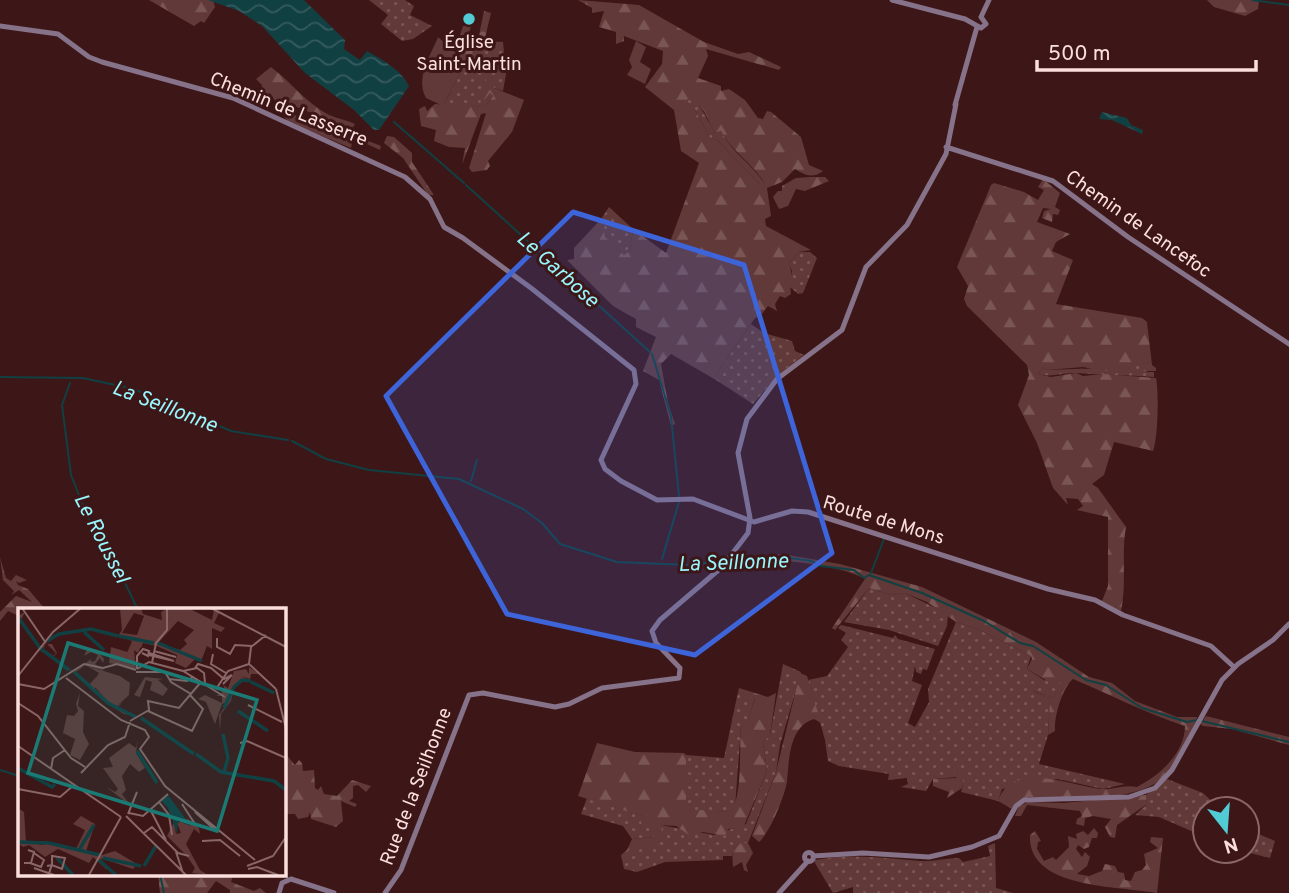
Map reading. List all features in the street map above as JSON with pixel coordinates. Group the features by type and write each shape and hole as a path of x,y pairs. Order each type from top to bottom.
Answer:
{"street":[{"path":"892,0 979,22"},
{"path":"751,521 738,453 742,432 750,413 785,372 839,333 866,267 907,225 946,150 979,22 989,0"},
{"name":"Chemin de Lasserre","path":"0,26 58,34 94,59 226,95 357,152 405,177 430,199 444,227 531,288 634,370 636,383 601,457 605,469 653,499 693,499 751,521"},
{"name":"Chemin de Lancefoc","path":"946,150 1053,181 1128,236 1289,344"},
{"name":"Route de Mons","path":"751,521 792,511 808,512 1048,589 1096,600 1123,615 1211,646 1225,657 1233,669"},
{"name":"Rue de la Seilhonne","path":"385,893 401,870 469,695 483,693 555,707 569,704 602,688 677,680 680,668 656,643 652,631 660,620 723,566 745,538 751,521"},
{"path":"779,893 806,861 807,853 813,856 944,855 993,840 1003,831 1016,806 1024,800 1068,801 1140,794 1167,777 1222,680 1289,624"},
{"path":"279,893 282,883 291,879 334,893"}],"highlighted area":[{"path":"573,212 744,265 832,553 695,655 507,614 386,396"}],"green space":[{"path":"149,0 213,0 215,7 204,23 201,21 194,26"},
{"path":"369,0 405,0 414,6 410,15 432,26 413,39 402,41 381,24 388,15"},
{"path":"578,0 639,5 704,42 738,54 749,52 781,67 779,70 706,49 708,56 698,78 721,86 721,91 729,89 745,100 758,118 763,119 767,111 771,112 801,137 809,165 823,171 809,175 795,169 782,182 767,188 771,216 765,219 766,226 811,250 799,252 789,263 791,294 785,298 780,296 775,304 777,311 768,306 755,318 717,373 716,380 671,354 661,364 675,424 671,426 659,380 643,371 656,337 636,327 636,319 613,306 567,260 574,259 574,248 601,219 605,237 624,255 630,250 633,229 666,253 699,163 681,151 674,110 645,87 662,64 663,51 624,36 624,41 616,44 616,32 599,27 604,11 592,13 592,8","holes":["687,99 702,108 715,133 721,131 765,184 760,184 717,140 710,138 695,110 687,107"]},
{"path":"1207,0 1259,1 1258,9 1245,16 1214,7"},
{"path":"484,11 491,13 484,42 481,42 474,64 461,59 455,50 463,26 471,26 468,37 478,40"},
{"path":"438,37 466,62 443,106 426,98 422,83"},
{"path":"481,41 503,42 506,74 503,91 494,88 486,96 490,93 493,96 485,107 443,106 466,62 474,64"},
{"path":"636,41 646,47 640,62 651,69 645,84 627,75 632,67 629,60"},
{"path":"271,67 313,105 329,115 355,124 353,127 342,126 287,104 285,107 277,104 270,93 265,97 261,92 262,85 256,79"},
{"path":"493,76 494,88 524,100 512,132 488,161 490,166 487,170 472,172 469,168 486,113 481,114 462,165 465,148 449,147 434,141 436,130 421,126 419,109 425,106 427,111 435,104 485,107 493,96 490,93 481,104 480,95 487,77"},
{"path":"686,98 697,101 715,133 721,131 765,184 760,184 717,140 710,138 695,110 687,108"},
{"path":"283,114 304,118 302,120 329,135 333,132 333,127 381,146 380,150 358,140 352,142 351,148 288,122"},
{"path":"387,136 394,137 412,153 412,162 434,195 428,195 403,158 384,143"},
{"path":"825,177 829,181 805,191 796,189 788,206 779,209 773,197 778,191 782,191 782,186 796,178"},
{"path":"1043,179 1060,193 1055,207 1060,210 1058,215 1053,214 1052,222 1042,218 1044,211 1051,209 1043,208 1037,222 1070,234 1056,242 1052,251 1073,260 1056,304 1142,318 1147,322 1152,365 1156,368 1156,371 1138,371 1149,362 1124,370 1102,371 1083,367 1047,370 1043,367 1038,374 1051,377 1076,373 1083,376 1104,374 1156,378 1158,415 1153,451 1114,442 1104,475 1092,484 1098,488 1126,527 1121,611 1102,601 1108,586 1108,517 1077,510 1083,506 1078,499 1066,498 1068,505 1053,488 1037,443 1018,405 1029,375 1027,365 967,306 964,299 968,286 957,267 991,185 994,183 1024,192 1038,200 1044,190 1038,187"},
{"path":"609,207 633,229 630,250 624,255 604,237 601,219"},
{"path":"799,252 810,252 817,258 803,293 798,294 789,286 792,271 789,263"},
{"path":"751,324 764,333 792,341 795,351 804,355 778,375 753,404 716,380 717,373"},
{"path":"1150,362 1147,372 1154,372 1154,377 1038,374 1043,367 1047,370 1099,368"},
{"path":"782,554 840,564 922,587 1036,642 1089,677 1112,683 1135,701 1177,717 1197,717 1196,722 1173,765 1151,786 1136,792 1100,798 1030,797 1021,799 1012,809 998,801 1005,789 1015,781 1028,778 1058,780 1100,789 1137,787 1170,762 1181,745 1185,726 1073,679 1065,689 1060,703 1055,731 1048,735 1050,699 1028,689 1054,698 1060,682 1051,683 1027,669 1031,656 980,630 956,622 927,602 905,593 891,595 869,588 835,630 832,628 865,579 852,573 800,562 762,560 731,563 735,555 747,557"},
{"path":"0,557 6,578 11,581 16,575 27,580 19,583 16,581 18,585 28,589 44,608 18,608 18,616 8,611 0,621 0,612 16,596 32,602 19,590 11,595 14,591 3,580"},
{"path":"869,588 891,595 905,593 948,614 947,626 938,646 889,630 844,622"},
{"path":"956,622 980,630 1031,656 1027,669 1044,680 1061,682 1054,698 1028,689 1050,699 1048,735 1039,764 1125,784 1103,789 1058,779 1002,789 998,801 961,792 963,785 958,777 933,779 926,791 901,787 908,784 907,778 888,780 889,774 839,766 828,761 825,740 808,680 827,676 848,647 841,640 846,633 838,628 841,625 893,638 895,635 898,639 935,649 927,670 923,669 921,674 916,672 915,666 912,681 922,685 908,723 915,727 929,702 928,689"},
{"path":"783,664 801,672 780,745 776,772 748,843 741,843 732,849 732,856 723,856 723,860 665,862 637,872 624,869 621,855 627,850 649,846 660,833 661,825 714,835 746,824 767,771 763,742 770,735"},
{"path":"800,673 807,676 821,723 814,719 806,723 795,736 783,795 772,822 759,842 752,836 776,772"},
{"path":"739,688 768,697 776,693 770,735 763,742 767,771 743,828 728,829 725,836 703,832 689,835 676,826 661,825 663,839 660,842 646,848 627,850 632,839 653,837 658,830 641,823 642,816 578,796 597,743 635,752 684,753 686,809 730,812 739,785 741,727 746,725 755,699 738,692"},
{"path":"738,692 755,698 746,726 741,727 735,807 730,812 686,810 686,755 724,758"},
{"path":"1206,716 1289,737 1289,745 1232,729 1203,726 1200,724"},
{"path":"285,753 295,765 299,760 303,771 314,770 315,788 318,790 321,786 324,794 337,796 352,780 371,786 366,792 358,785 353,786 353,798 349,801 357,804 355,807 341,801 343,821 336,827 311,819 310,812 308,817 298,819 295,814 285,814"},
{"path":"956,768 965,770 962,788 947,798 949,792 933,786 933,779 957,778 954,774"},
{"path":"1167,779 1205,795 1191,795 1191,831 1159,817 1135,815 1147,804 1146,795"},
{"path":"1146,795 1147,804 1117,825 1115,838 1110,837 1105,827 1111,819 1093,816 1085,818 1084,826 1076,824 1077,819 1082,816 1080,811 1027,805 1021,816 1015,816 1019,806 1028,802 1063,803"},
{"path":"587,798 642,816 658,830 654,837 632,839 623,826 581,814"},
{"path":"1094,828 1098,833 1097,838 1092,838 1089,847 1084,849 1078,845 1076,849 1082,857 1085,852 1090,857 1087,866 1077,874 1089,876 1102,871 1105,864 1115,866 1118,872 1124,873 1125,880 1131,881 1135,872 1146,865 1144,854 1158,848 1150,842 1151,837 1163,838 1157,893 1077,882 1043,866 1033,853 1030,835 1035,831 1041,841 1038,842 1037,849 1044,861 1053,857 1056,860 1069,847 1068,836 1077,839 1076,834 1083,831 1088,835"},
{"path":"1261,835 1275,841 1270,858 1261,856"},
{"path":"741,843 748,843 753,853 746,865 748,872 744,870 742,862 733,867 732,849"},
{"path":"995,843 996,888 1013,893 853,893 853,887 833,893 815,863 815,860 855,856 925,861 959,858 963,862 990,856 988,846"},
{"path":"158,876 233,876 231,882 254,891 260,888 266,893 230,893 230,890 216,881 207,893 160,893"}],"water":[{"path":"208,0 304,0 345,40 344,49 360,60 367,51 373,54 396,70 409,86 379,130 374,130 354,110 305,73 262,26 239,11"},
{"path":"1102,112 1127,118 1131,125 1143,130 1142,134 1112,120 1099,119"}],"waterway":[{"path":"1252,0 1289,5"},
{"name":"Le Garbose","path":"394,122 464,183"},
{"name":"Le Garbose","path":"466,185 650,352"},
{"name":"Le Garbose","path":"652,354 671,416 679,496"},
{"name":"La Seillonne","path":"0,377 83,378 134,389 231,431 288,440"},
{"name":"Le Roussel","path":"70,383 62,405 71,475 88,518 105,541 137,608"},
{"name":"La Seillonne","path":"292,441 326,459 369,470 459,479 523,509 542,523 560,544 617,562 689,565 723,561"},
{"path":"471,481 477,460"},
{"name":"Le Garbose","path":"662,559 679,502"},
{"path":"871,573 884,539"},
{"name":"La Seillonne","path":"731,559 784,557 811,561 821,566 854,570 864,578 869,575 922,593 984,621 1020,643 1033,646 1086,680 1106,685 1142,708 1187,722 1197,720"},
{"name":"La Seillonne","path":"1202,721 1289,742"},
{"path":"0,770 18,776"},
{"path":"160,876 164,893"}],"place":[{"name":"Église Saint-Martin","path":"469,19"}]}
